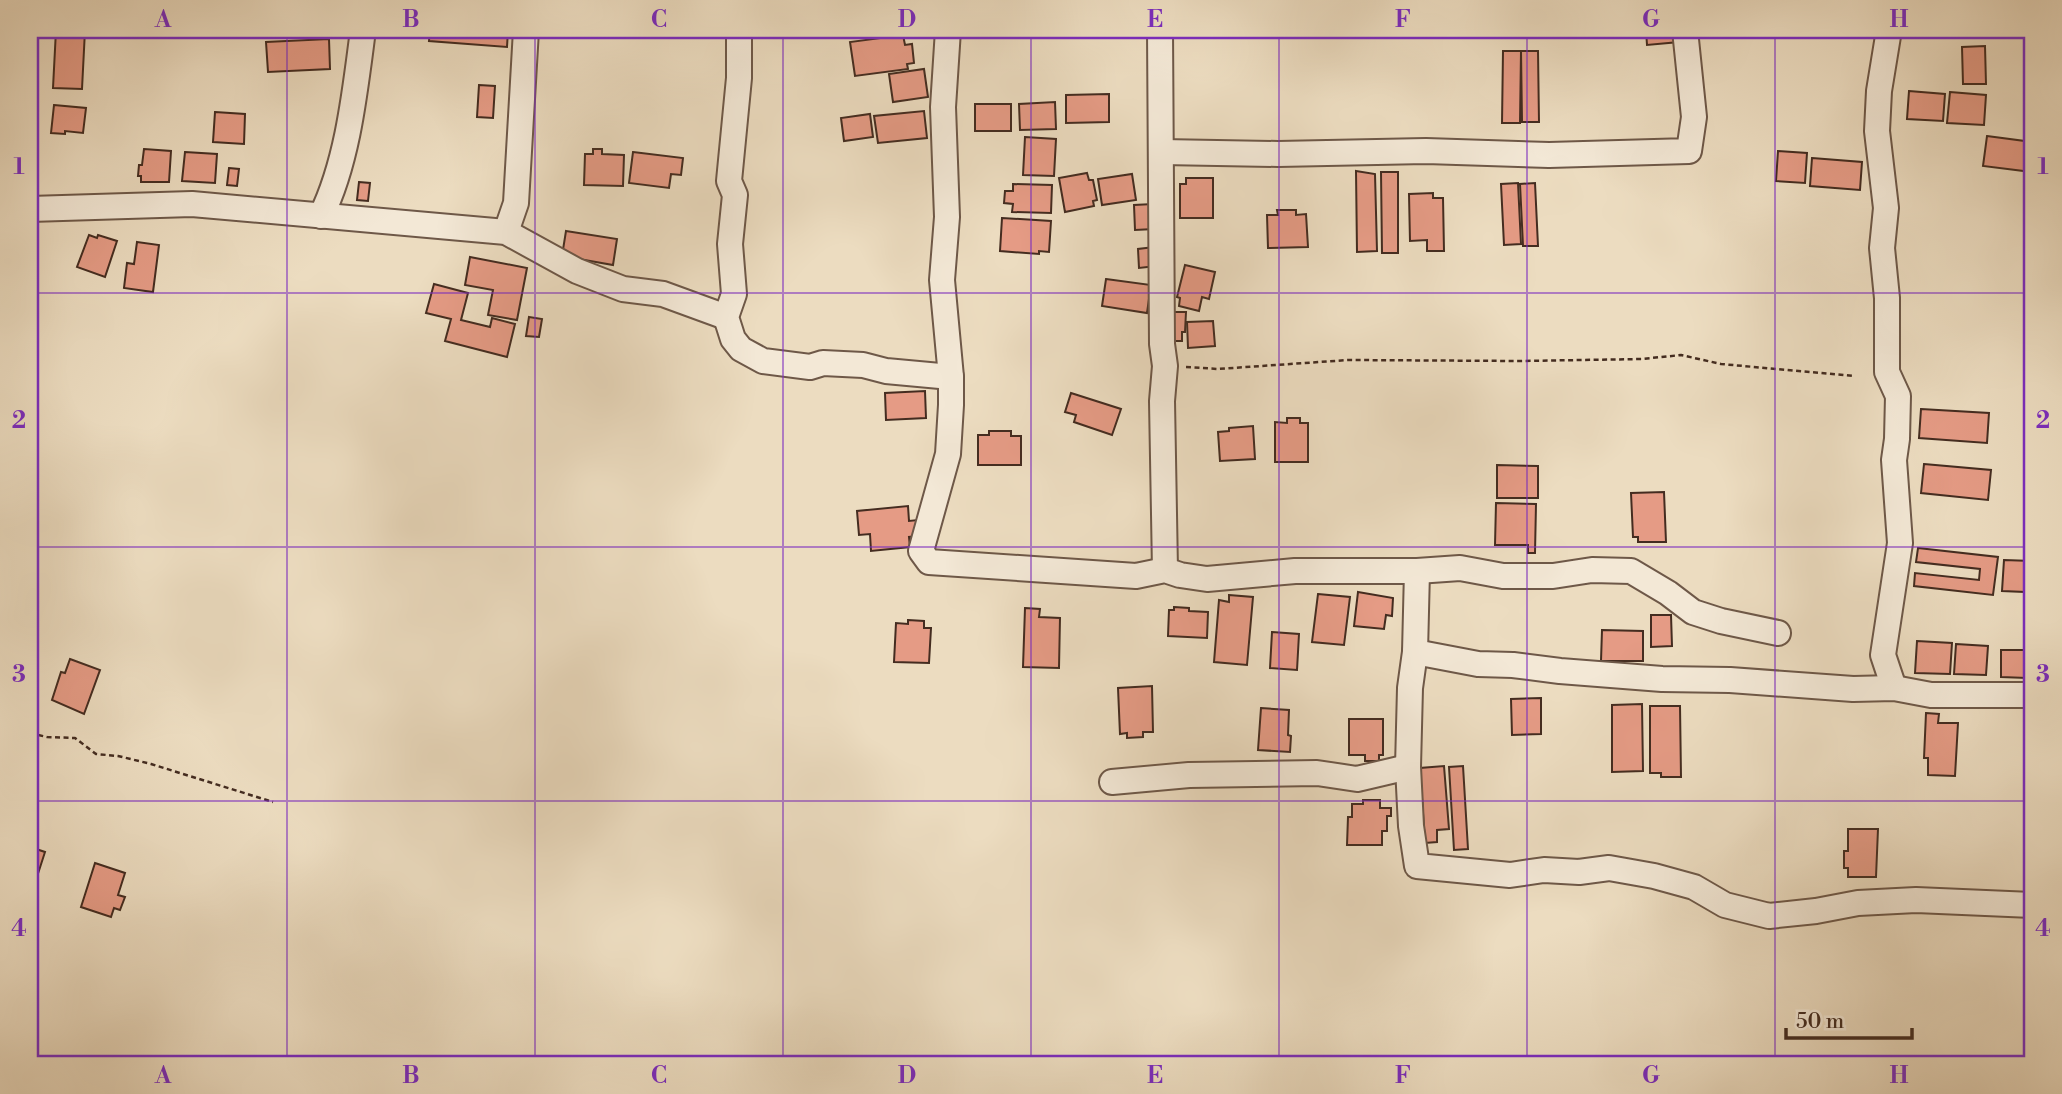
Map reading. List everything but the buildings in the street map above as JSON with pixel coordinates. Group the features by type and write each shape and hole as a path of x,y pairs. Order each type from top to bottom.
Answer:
{"street":[{"path":"321,216 333,191 354,94 363,30"},
{"path":"506,232 516,203 526,30"},
{"path":"739,30 738,78 729,181 735,195 730,244 734,293 726,317 733,339 741,349 763,361 810,367 823,363 863,365 886,371 951,377"},
{"path":"948,30 943,107 947,217 942,280 951,377 948,454 920,551 929,562 1136,576 1165,570 1208,579 1295,572 1460,568 1515,576 1553,576 1592,570 1632,571 1693,612 1778,633"},
{"path":"1160,30 1165,570"},
{"path":"1163,152 1549,155 1689,151 1694,117 1685,30"},
{"path":"1888,30 1879,91 1877,131 1886,208 1882,248 1887,298 1887,372 1898,396 1898,439 1894,460 1900,543 1883,655 1894,688"},
{"path":"30,209 192,204 506,232 577,271 623,289 663,295 726,317"},
{"path":"1417,571 1416,652 1410,688 1408,767 1411,826 1417,866 1510,875 1544,870 1579,872 1609,869 1654,876 1694,887 1725,905 1769,916 1858,903 1916,900 2032,905"},
{"path":"1416,652 1478,664 1662,680 1730,680 1853,689 1894,688 1931,695 2032,695"},
{"path":"1112,782 1189,775 1317,773 1357,779 1408,767"}],"path":[{"path":"1165,366 1218,369 1348,360 1532,361 1642,359 1681,355 1721,364 1855,376"},
{"path":"30,733 75,738 96,754 118,755 273,802"}]}
